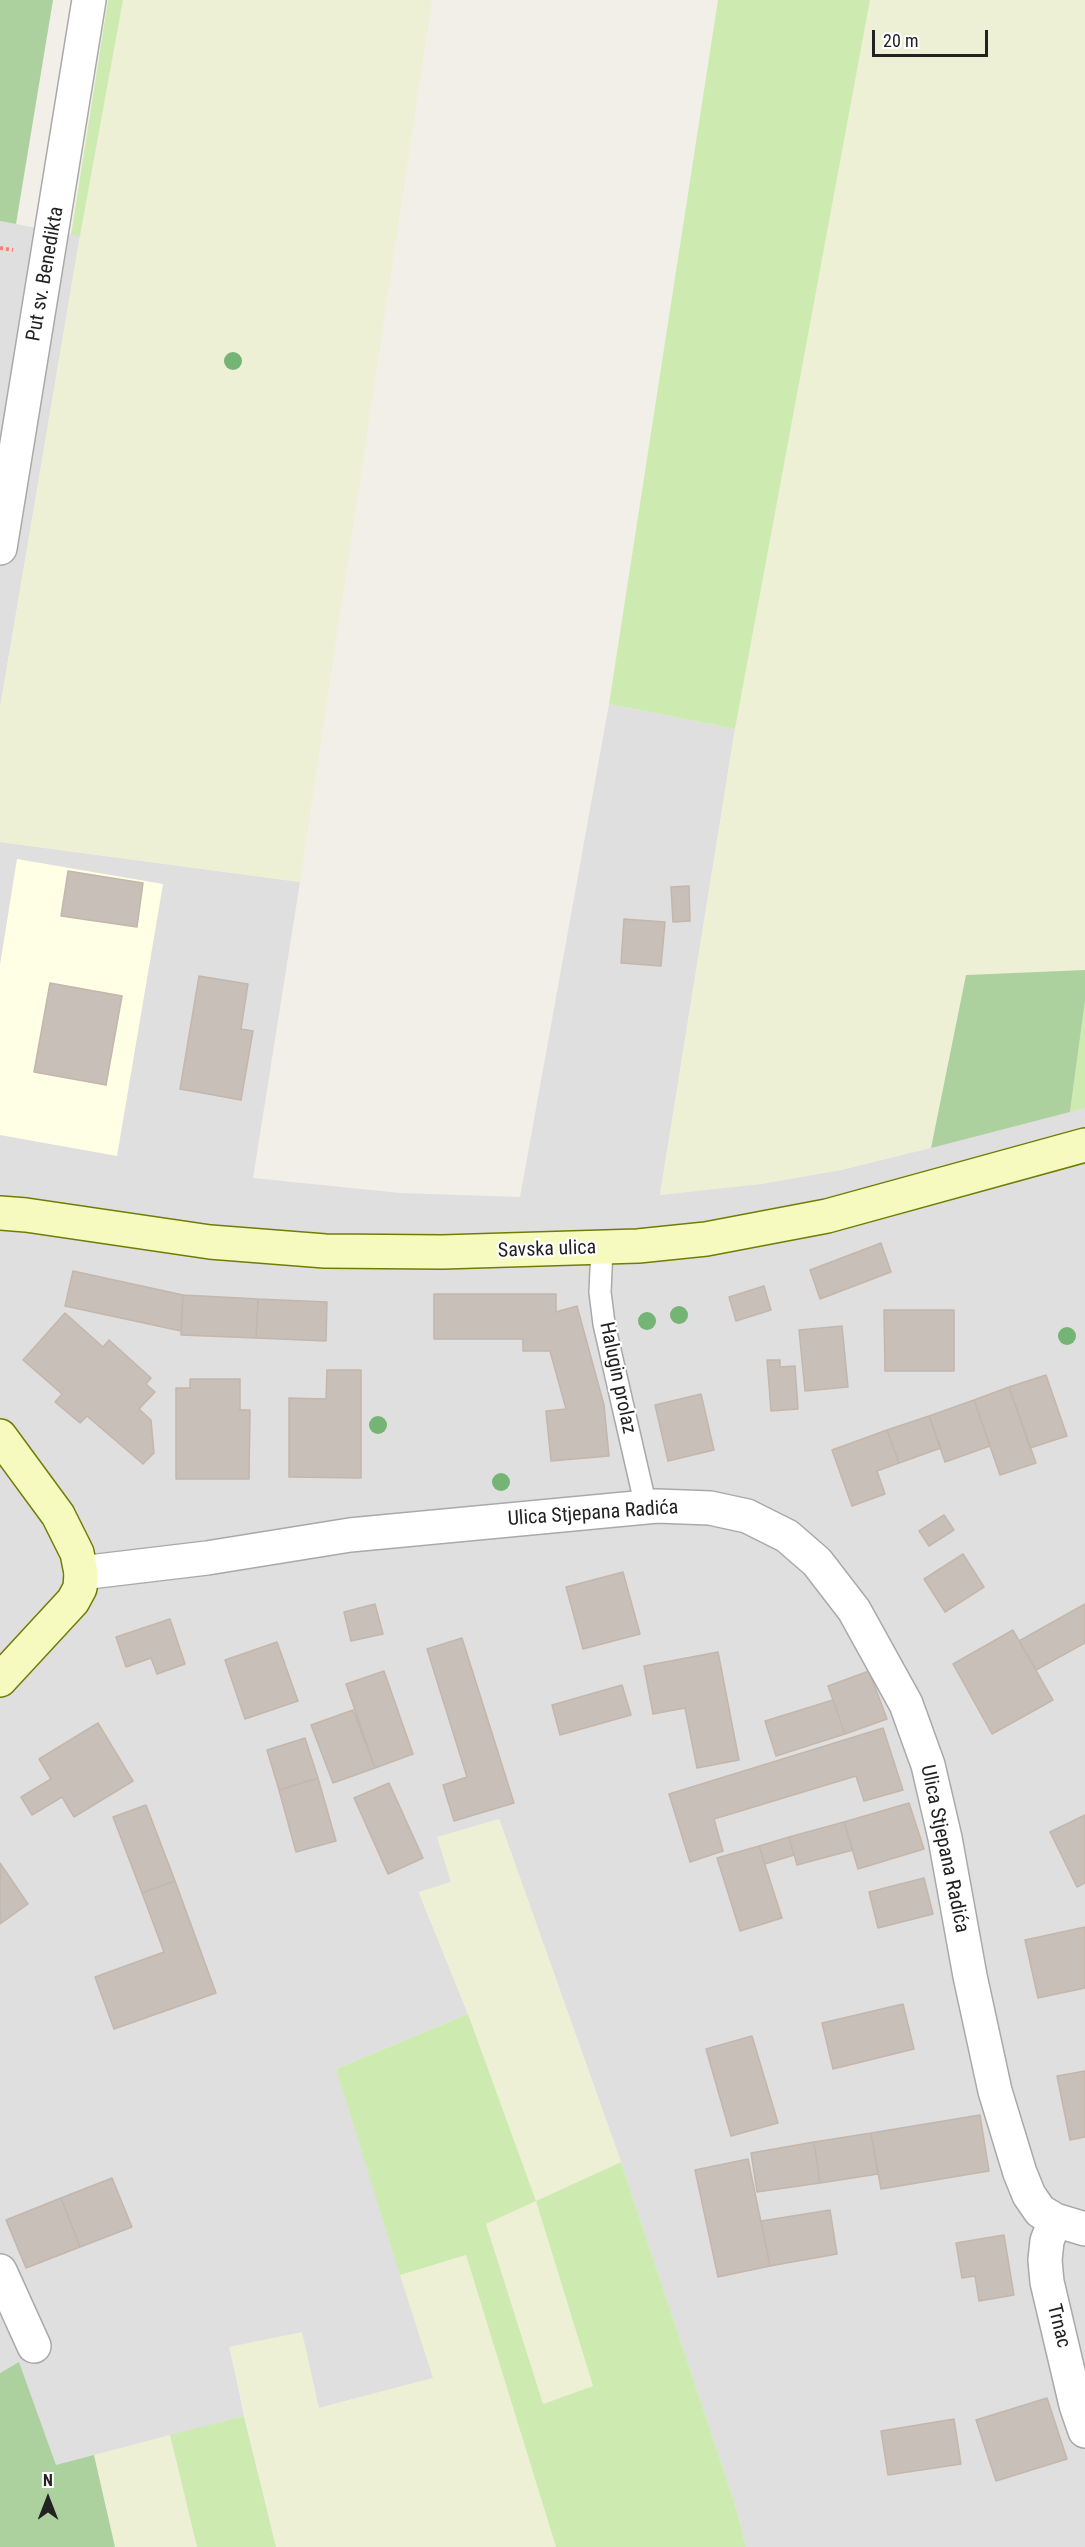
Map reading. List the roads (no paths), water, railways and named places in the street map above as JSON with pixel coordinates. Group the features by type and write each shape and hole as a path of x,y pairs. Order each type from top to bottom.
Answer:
{"street":[{"name":"Put sv. Benedikta","path":"0,548 89,0"},
{"name":"Savska ulica","path":"0,1213 210,1242 325,1251 442,1252 602,1248 706,1239 827,1216 1085,1145"},
{"path":"0,1436 58,1515 77,1552 81,1573 80,1588 73,1601 0,1680"},
{"name":"Ulica Stjepana Radića","path":"81,1573 207,1558 350,1535 646,1507 719,1510 747,1516 787,1536 817,1562 859,1619 906,1704 928,1765 995,2091 1020,2173 1029,2195 1040,2211 1070,2224"},
{"name":"Trnac","path":"1070,2224 1047,2241 1045,2260 1047,2282 1076,2405 1085,2431"},
{"path":"0,2271 34,2346"}],"lane":[{"name":"Halugin prolaz","path":"602,1248 600,1292 604,1324 646,1507"}]}
